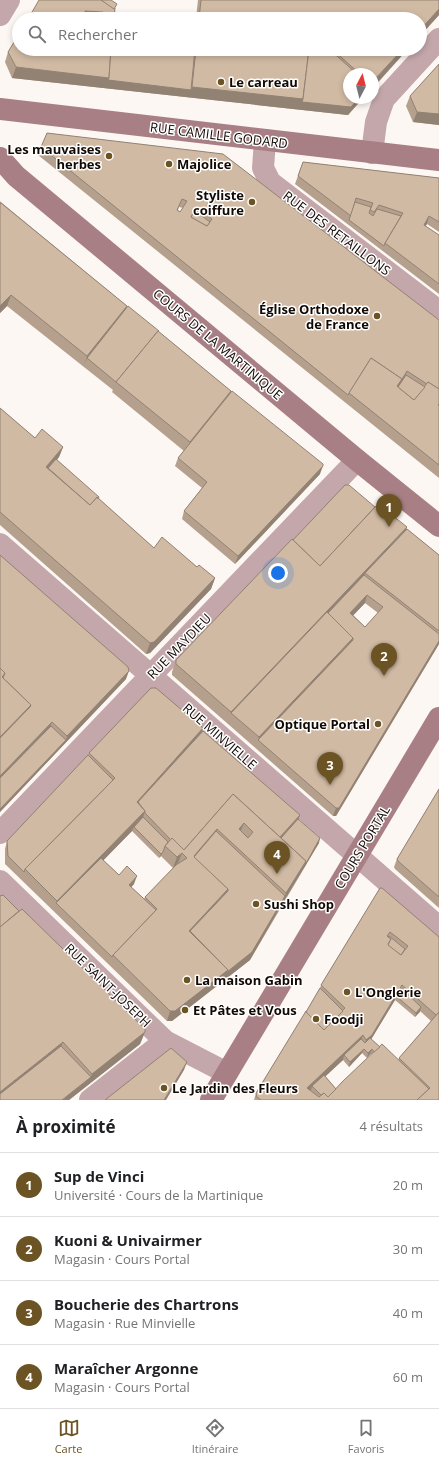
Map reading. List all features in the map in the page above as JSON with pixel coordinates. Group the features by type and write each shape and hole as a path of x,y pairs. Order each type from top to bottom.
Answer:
{"street":[{"path":"0,16 9,0"},
{"path":"427,52 439,39"},
{"path":"372,153 376,122 384,99 423,56"},
{"name":"RUE CAMILLE GODARD","path":"0,109 439,160"},
{"name":"RUE DES RETAILLONS","path":"265,140 263,168 270,182 439,311"},
{"name":"COURS DE LA MARTINIQUE","path":"0,158 16,176 357,460 439,526"},
{"name":"RUE MAYDIEU","path":"0,833 357,460"},
{"name":"RUE MINVIELLE","path":"0,544 439,927"},
{"name":"COURS PORTAL","path":"214,1099 227,1074 439,718"},
{"name":"RUE SAINT-JOSEPH","path":"1,883 165,1041 227,1074"},
{"path":"90,1100 165,1041"}],"building":[{"path":"39,0 101,0 115,8 115,12 32,12"},
{"path":"101,0 111,0 117,4 114,9"},
{"path":"201,0 439,0 439,9 427,22 427,12 200,12"},
{"path":"12,45 12,56 111,56 109,78 16,67 8,52"},
{"path":"111,56 194,56 191,90 108,80"},
{"path":"195,56 308,56 303,99 192,87"},
{"path":"308,56 337,56 350,68 343,68 343,104 354,104 351,107 302,102"},
{"path":"340,56 396,56 379,75 379,68 353,68"},
{"path":"439,64 439,114 417,112 410,96"},
{"path":"47,133 223,154 439,320 439,389 428,382 427,384 407,371 401,381 402,379 371,358 348,395 41,147","holes":["182,199 187,201 180,212 177,210","196,207 212,219 207,226 191,217"]},
{"path":"303,162 439,178 439,222 429,216 424,225 439,235 439,284 385,243 403,213 379,205 374,212 370,210 373,203 356,198 351,216 298,176"},
{"path":"355,202 371,207 369,213 373,216 377,209 401,216 384,246 349,220"},
{"path":"1,203 127,306 87,356 11,295 0,306"},
{"path":"195,211 210,222 207,226 191,217"},
{"path":"128,306 159,331 116,382 87,358"},
{"path":"158,331 231,391 190,442 116,382"},
{"path":"371,358 402,379 397,386 414,400 428,382 439,389 439,465 349,393"},
{"path":"406,375 425,387 414,400 398,387"},
{"path":"232,391 323,464 323,466 238,556 184,511 207,482 178,458"},
{"path":"0,408 35,438 42,429 63,447 46,467 90,505 97,497 154,548 162,537 197,567 199,565 215,578 154,642 150,643 0,512"},
{"path":"56,459 99,497 98,499 97,497 90,505 48,468"},
{"path":"345,485 349,485 375,507 320,566 293,540"},
{"path":"378,504 407,527 231,712 176,664 176,660 292,539 320,566"},
{"path":"407,529 439,555 439,631 365,573"},
{"path":"0,555 128,667 129,671 67,736 52,722 0,776 0,738 31,705 3,678 5,673 0,668"},
{"path":"364,575 439,634 439,641 339,808 336,808 258,740 353,640 353,638 328,613","holes":["367,595 383,607 365,627 350,613"]},
{"path":"327,612 353,638 259,737 231,713"},
{"path":"0,668 5,673 2,677 31,705 0,737"},
{"path":"151,688 156,688 203,728 137,802 145,811 57,901 25,869 115,778 89,753"},
{"path":"51,726 66,740 0,809 0,778"},
{"path":"203,731 300,815 280,837 233,794 184,850 172,838 171,840 145,813 138,802"},
{"path":"88,755 113,780 25,869 24,872 8,856 7,841"},
{"path":"439,789 439,897 397,859"},
{"path":"233,794 306,861 286,893 217,829 194,856 228,889 189,931 228,970 175,1011 170,1011 113,955 157,909 145,897 176,865 187,858 182,853 177,857 165,846 172,838 184,850","holes":["244,823 253,832 248,838 239,829"]},
{"path":"143,817 168,842 161,854 134,827"},
{"path":"298,819 320,838 304,867 306,861 281,838"},
{"path":"216,831 285,896 252,952 227,972 228,970 190,931 228,891 228,889 194,857"},
{"path":"101,858 119,875 127,866 137,876 129,885 156,910 112,957 56,903"},
{"path":"380,888 382,888 439,937 439,1012 436,1015 402,985 372,1035 366,1040 363,1035 307,1088 319,1097 324,1093 328,1097 382,1044 429,1089 417,1100 261,1100 257,1097 256,1093 306,1011 324,1030 345,1008 321,985","holes":["390,932 408,946 401,955 388,944 391,939 387,936"]},
{"path":"3,895 19,911 0,927 0,896"},
{"path":"22,909 145,1029 145,1032 92,1074 63,1042 0,1092 0,927"},
{"path":"389,936 405,949 401,955 388,945 391,939 388,937"},
{"path":"320,988 343,1011 324,1030 306,1012"},
{"path":"401,988 421,1007 416,1013 396,996"},
{"path":"439,1012 439,1100 417,1100 430,1088 399,1058"},
{"path":"370,1038 380,1047 374,1052 372,1049 368,1053 364,1049 350,1062 344,1055 361,1039 365,1043"},
{"path":"61,1046 91,1077 62,1100 0,1100 0,1094"},
{"path":"171,1048 187,1062 164,1100 105,1100"},
{"path":"324,1075 336,1089 328,1097 324,1093 321,1095 312,1086"}],"place":[{"name":"Le carreau","path":"221,82"},
{"name":"Les mauvaises herbes","path":"109,156"},
{"name":"Majolice","path":"169,164"},
{"name":"Styliste coiffure","path":"252,202"},
{"name":"Église Orthodoxe de France","path":"377,316"},
{"name":"Sup de Vinci","path":"389,527"},
{"name":"Kuoni & Univairmer","path":"384,676"},
{"name":"Optique Portal","path":"378,724"},
{"name":"Boucherie des Chartrons","path":"330,785"},
{"name":"Maraîcher Argonne","path":"277,874"},
{"name":"Sushi Shop","path":"256,904"},
{"name":"La maison Gabin","path":"187,980"},
{"name":"L'Onglerie","path":"347,992"},
{"name":"Et Pâtes et Vous","path":"185,1010"},
{"name":"Foodji","path":"316,1019"},
{"name":"Le Jardin des Fleurs","path":"164,1088"}]}
